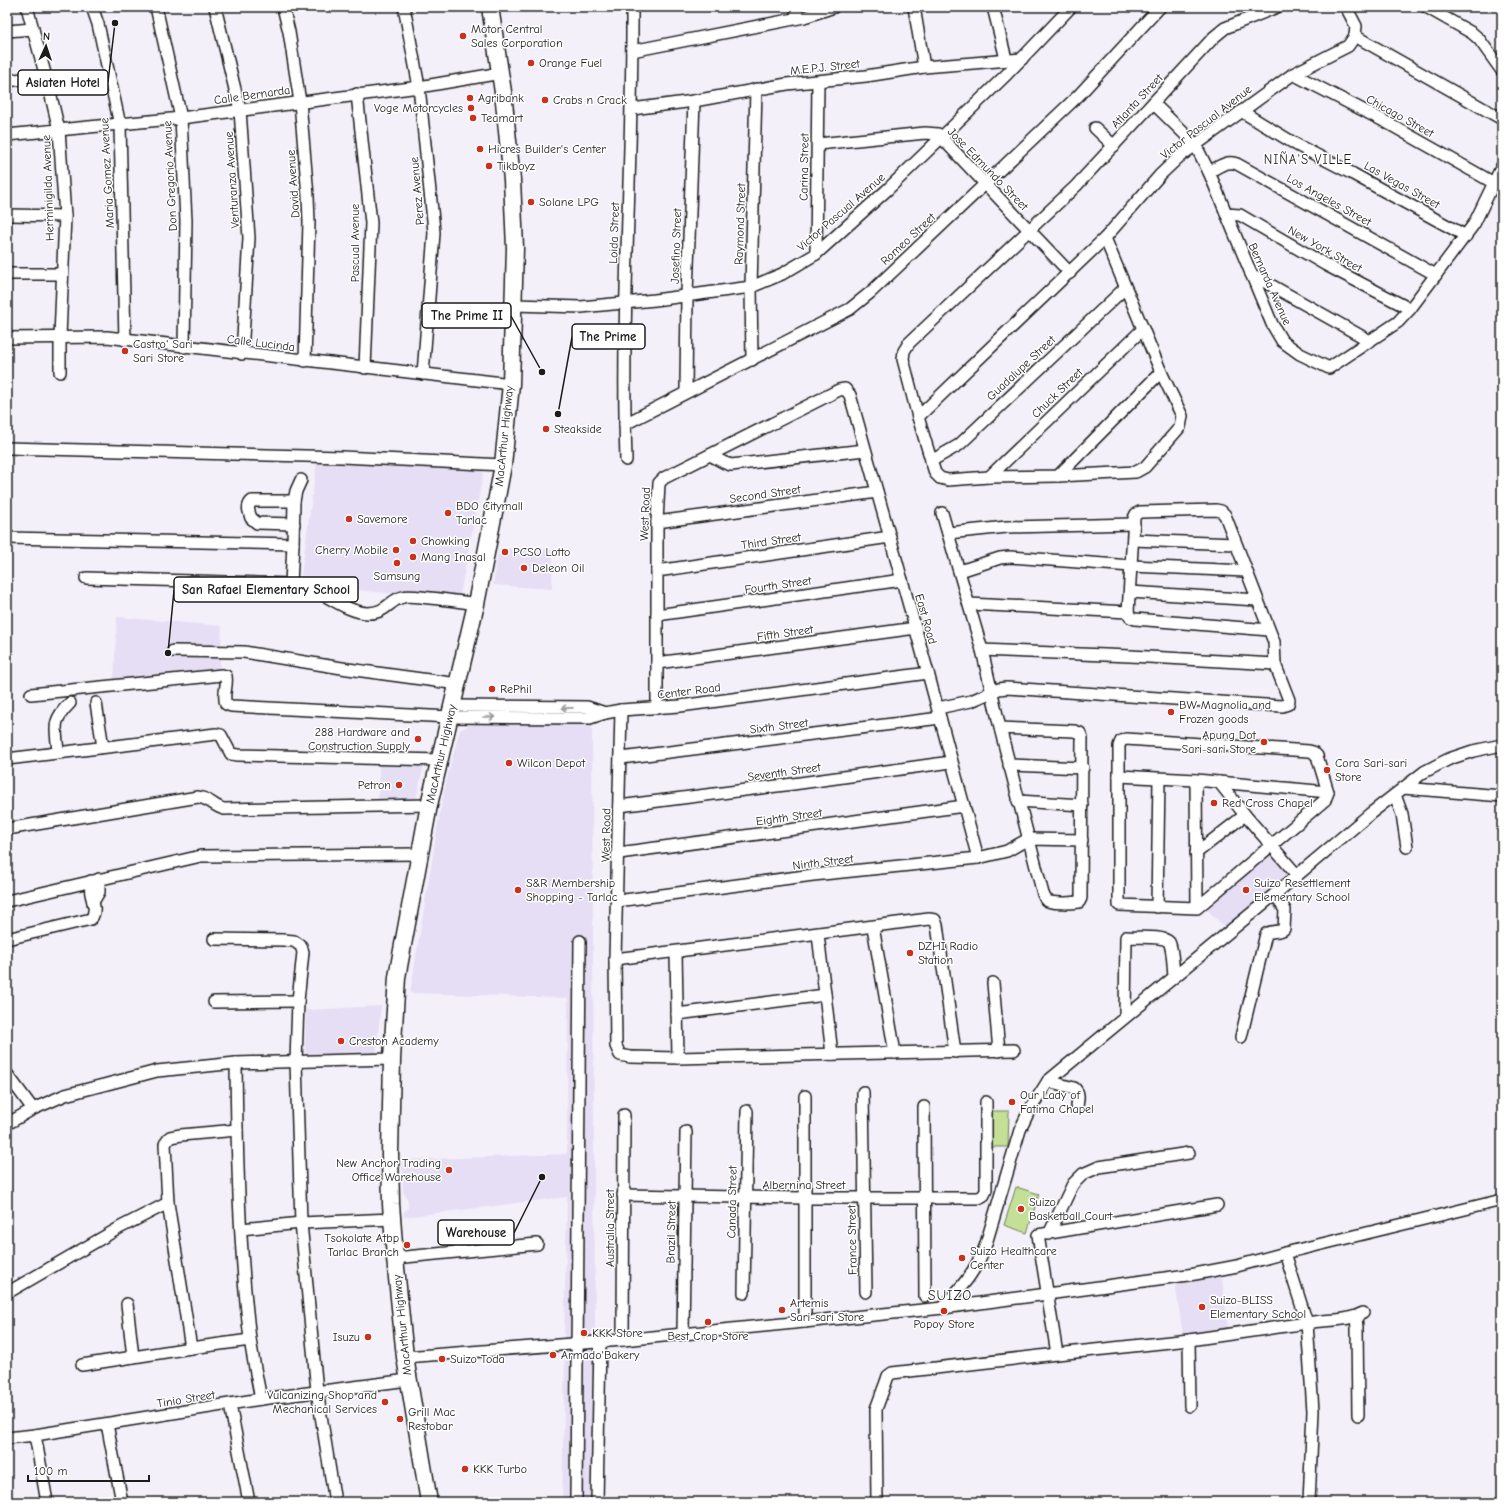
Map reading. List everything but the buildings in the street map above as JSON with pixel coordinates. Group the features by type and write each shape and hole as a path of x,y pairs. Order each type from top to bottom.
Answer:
{"highway":[{"name":"MacArthur Highway","path":"429,1502 408,1380 395,1258 392,1219 390,1138 392,1059 397,977 430,805 476,604 503,464 511,384 515,248 512,180 501,73 490,7"}],"street":[{"name":"Herminigilda Avenue","path":"27,7 59,130 65,216 60,372"},
{"name":"Maria Gomez Avenue","path":"92,7 98,24 120,125 124,340"},
{"name":"Don Gregorio Avenue","path":"156,7 181,118 186,221 184,347"},
{"name":"Venturanza Avenue","path":"215,7 240,110 249,238 242,354"},
{"name":"David Avenue","path":"283,7 289,32 300,102 308,196 309,222 305,361"},
{"name":"Perez Avenue","path":"404,7 419,86 434,233 423,374"},
{"name":"Loida Street","path":"626,460 625,303 632,109 632,7"},
{"path":"632,51 797,12 814,14 834,7"},
{"path":"914,7 924,67"},
{"path":"993,7 1006,59"},
{"name":"Victor Pascual Avenue","path":"514,305 581,307 655,300 687,294 751,286 782,274 816,254 887,190 942,138 1071,7"},
{"name":"Romeo Street","path":"625,424 850,309 871,292 986,185 1079,95 1160,7"},
{"name":"Atlanta Street","path":"918,418 903,359 904,351 909,343 1076,186 1214,37 1224,28 1277,7"},
{"path":"1346,7 1356,26 1354,36 1502,120"},
{"path":"1426,7 1472,33 1479,39 1502,70"},
{"path":"7,31 33,29"},
{"name":"Victor Pascual Avenue","path":"918,418 1070,273 1104,238 1160,175 1179,157 1293,74 1348,46 1354,36"},
{"name":"M.E.P.J. Street","path":"632,109 694,101 787,84 924,67 1022,58"},
{"name":"Calle Bernarda","path":"7,135 181,118 419,86 501,73"},
{"name":"Chicago Street","path":"1293,74 1384,121 1494,183"},
{"path":"7,81 46,76"},
{"name":"Carina Street","path":"816,254 818,81"},
{"name":"Raymond Street","path":"752,360 751,286 756,89"},
{"name":"Pascual Avenue","path":"357,94 371,223 365,368"},
{"name":"Josefino Street","path":"686,392 687,294 694,101"},
{"name":"Bernarda Avenue","path":"1153,103 1195,144 1209,172 1272,324 1282,342 1300,354 1329,368 1398,322 1410,309 1474,224 1502,166"},
{"name":"Las Vegas Street","path":"1241,111 1297,145 1466,236"},
{"path":"1095,128 1114,146"},
{"name":"Jose Edmundo Street","path":"818,144 925,133 938,134 1070,273"},
{"name":"Los Angeles Street","path":"1209,172 1227,163 1233,162 1436,275"},
{"name":"New York Street","path":"1226,214 1240,215 1326,265 1410,309"},
{"path":"7,215 65,216"},
{"path":"918,418 935,473 940,478 948,480 989,477 1058,476 1136,472 1145,467 1180,427 1182,416 1161,372 1104,238"},
{"path":"7,274 62,274"},
{"path":"1251,274 1370,341"},
{"name":"Guadalupe Street","path":"931,461 959,445 1125,288"},
{"name":"Chuck Street","path":"989,477 1143,329"},
{"name":"Calle Lucinda","path":"7,338 107,338 511,384"},
{"path":"1058,476 1161,372"},
{"name":"East Road","path":"845,389 850,395 916,628 978,858"},
{"name":"West Road","path":"657,708 657,522 659,483 664,478 839,390 845,389"},
{"path":"7,448 342,457 503,464"},
{"path":"710,455 725,464 731,465 865,450"},
{"path":"291,584 294,501 296,491 301,480"},
{"name":"Second Street","path":"657,522 877,492"},
{"path":"294,501 252,501 248,508 250,518 257,523 294,524"},
{"path":"982,650 1275,664 1274,642 1225,515 1221,511 1140,512 1136,514 1134,524 1128,612 1130,617 1135,620 1269,630"},
{"path":"942,513 982,650 1000,728 1009,765 1043,894 1046,900 1051,902 1079,902 1081,898 1083,768 1082,738 1080,733 1074,731 1000,728"},
{"path":"948,533 1007,527 1134,524"},
{"name":"Third Street","path":"657,571 890,537"},
{"path":"7,538 293,544"},
{"path":"1133,540 1235,544"},
{"path":"960,571 1000,558 1010,557 1131,566 1246,571"},
{"path":"86,578 291,584 313,589 346,608 366,613 377,612 388,607 397,599 405,596 443,599 476,604"},
{"name":"Fourth Street","path":"657,615 902,580"},
{"path":"1130,592 1257,600"},
{"path":"969,604 1128,612"},
{"name":"Fifth Street","path":"658,663 916,628"},
{"path":"173,650 244,652 348,669 458,684"},
{"name":"Sixth Street","path":"621,758 939,713 999,689 1006,688 1282,706 1288,704 1288,700 1275,664"},
{"name":"Center Road","path":"32,694 222,675 226,676 227,681 224,700 226,704 231,706 451,712 586,707 605,713 621,710 657,708 928,673"},
{"path":"58,752 56,722 58,716 70,703"},
{"path":"96,703 102,747"},
{"name":"West Road","path":"621,710 615,959 616,1046 620,1055 630,1057 678,1058"},
{"path":"7,759 216,734 220,735 231,754 238,755 440,760"},
{"path":"1126,739 1309,751 1313,752 1316,756 1328,792 1325,800 1197,908 1119,905 1119,776 1119,746 1121,741 1126,739"},
{"path":"943,1308 973,1273 979,1262 985,1247 1020,1130 1029,1111 1048,1081 1424,772 1448,760 1473,751 1502,745"},
{"name":"Seventh Street","path":"619,806 951,762"},
{"path":"1009,765 1083,768"},
{"path":"1119,776 1196,780 1328,792"},
{"path":"1157,907 1159,779"},
{"path":"1196,780 1197,908"},
{"path":"1219,782 1297,876"},
{"path":"1399,792 1502,796"},
{"path":"1399,792 1407,847"},
{"path":"7,829 198,797 205,798 217,807 224,809 430,805"},
{"path":"1018,801 1082,805"},
{"name":"Eighth Street","path":"618,853 964,806"},
{"path":"1196,853 1245,815"},
{"path":"1028,839 1082,840"},
{"name":"Ninth Street","path":"617,901 813,875 978,858 1007,851 1028,839"},
{"path":"7,901 207,855 420,854"},
{"path":"7,939 91,919 94,914 93,902 99,892 95,880"},
{"path":"1242,1037 1266,934 1284,929 1285,910 1275,894"},
{"path":"615,959 929,919 935,920 937,925 955,1052"},
{"path":"873,927 895,1053"},
{"path":"818,934 832,1054"},
{"path":"1125,1017 1126,938 1162,938 1168,942 1171,947 1174,976"},
{"path":"214,939 294,941 301,946 303,952 298,1001 296,1062 301,1223 317,1391 335,1502"},
{"path":"576,1502 580,941"},
{"path":"676,952 678,1058 1014,1050"},
{"path":"993,983 999,1051"},
{"path":"677,1014 825,995"},
{"path":"214,1002 298,1001"},
{"path":"7,1124 33,1109 65,1095 137,1075 172,1069 236,1063 392,1059"},
{"path":"236,1063 241,1229 250,1340 261,1399"},
{"path":"7,1074 33,1109"},
{"path":"1048,1081 1077,1090 1077,1106"},
{"name":"France Street","path":"863,1092 866,1292"},
{"path":"805,1096 805,1322"},
{"name":"Albernina Street","path":"623,1195 685,1197 979,1198 984,1195 986,1190 986,1102"},
{"path":"924,1107 925,1296"},
{"name":"Canada Street","path":"744,1293 744,1197 747,1111"},
{"name":"Australia Street","path":"623,1340 624,1115"},
{"path":"191,1348 168,1203 165,1144 170,1137 237,1130"},
{"name":"Brazil Street","path":"683,1333 686,1132"},
{"path":"1049,1234 1073,1184 1084,1174 1099,1167 1189,1153"},
{"path":"405,1357 623,1340 943,1308 1195,1274 1237,1266 1502,1200"},
{"path":"7,1293 121,1227 168,1203"},
{"path":"1057,1354 1038,1235 1217,1205"},
{"path":"241,1229 301,1223 392,1219"},
{"path":"395,1258 537,1244"},
{"path":"1285,1253 1307,1323 1313,1411 1309,1502"},
{"path":"127,1304 133,1357"},
{"path":"877,1502 876,1409 888,1376 892,1374 1189,1340 1359,1315 1357,1328 1358,1415"},
{"path":"82,1365 250,1340"},
{"path":"1189,1340 1190,1406"},
{"path":"597,1502 600,1342"},
{"name":"Tinio Street","path":"7,1438 107,1424 261,1399 408,1380"},
{"path":"230,1405 249,1502"},
{"path":"107,1424 122,1502"},
{"path":"35,1435 47,1502"}],"shaded area":[{"path":"317,461 484,469 459,600 300,583"},
{"name":"Deleon Oil","path":"499,549 553,550 552,589 493,585"},
{"path":"117,617 222,626 219,682 114,680"},
{"path":"567,721 592,724 595,1340 564,1342 567,1197 404,1217 403,1213 408,1208 408,1200 403,1192 402,1160 567,1154 568,998 410,993 440,812 448,774 460,730 469,725 491,722"},
{"name":"Petron","path":"379,765 424,765 415,804 378,804"},
{"name":"Suizo Resettlement Elementary School","path":"1271,851 1288,873 1225,927 1203,906"},
{"name":"Creston Academy","path":"381,1006 376,1054 305,1056 306,1010"},
{"name":"Suizo-BLISS Elementary School","path":"1222,1276 1228,1330 1183,1336 1175,1283"},
{"path":"598,1349 594,1502 562,1502 565,1352"}],"green space":[{"path":"990,1111 1009,1111 1008,1147 989,1147"},
{"name":"Suizo Basketball Court","path":"1016,1187 1039,1194 1027,1233 1004,1225"}],"place":[{"name":"Asiaten Hotel","path":"115,23"},
{"name":"Motor Central Sales Corporation","path":"463,36"},
{"name":"Orange Fuel","path":"531,63"},
{"name":"Agribank","path":"470,98"},
{"name":"Crabs n Crack","path":"545,100"},
{"name":"Voge Motorcycles","path":"471,108"},
{"name":"Teamart","path":"473,118"},
{"name":"Hicres Builder's Center","path":"480,149"},
{"name":"Tikboyz","path":"489,166"},
{"name":"Solane LPG","path":"531,202"},
{"name":"Castro' Sari Sari Store","path":"125,351"},
{"name":"The Prime II","path":"542,372"},
{"name":"The Prime","path":"558,414"},
{"name":"Steakside","path":"546,429"},
{"name":"BDO Citymall Tarlac","path":"448,513"},
{"name":"Savemore","path":"349,519"},
{"name":"Chowking","path":"413,541"},
{"name":"Cherry Mobile","path":"396,550"},
{"name":"PCSO Lotto","path":"505,552"},
{"name":"Mang Inasal","path":"413,557"},
{"name":"Samsung","path":"397,563"},
{"name":"Deleon Oil","path":"524,568"},
{"name":"San Rafael Elementary School","path":"168,653"},
{"name":"RePhil","path":"492,689"},
{"name":"BW Magnolia and Frozen goods","path":"1171,712"},
{"name":"288 Hardware and Construction Supply","path":"418,739"},
{"name":"Apung Dot Sari-sari Store","path":"1264,742"},
{"name":"Wilcon Depot","path":"509,763"},
{"name":"Cora Sari-sari Store","path":"1327,770"},
{"name":"Petron","path":"399,785"},
{"name":"Red Cross Chapel","path":"1214,803"},
{"name":"S&R Membership Shopping - Tarlac","path":"518,890"},
{"name":"Suizo Resettlement Elementary School","path":"1246,890"},
{"name":"DZHI Radio Station","path":"910,953"},
{"name":"Creston Academy","path":"341,1041"},
{"name":"Our Lady of Fatima Chapel","path":"1012,1102"},
{"name":"New Anchor Trading Office Warehouse","path":"449,1170"},
{"name":"Warehouse","path":"542,1177"},
{"name":"Suizo Basketball Court","path":"1021,1209"},
{"name":"Tsokolate Atbp Tarlac Branch","path":"407,1245"},
{"name":"Suizo Healthcare Center","path":"962,1258"},
{"name":"Suizo-BLISS Elementary School","path":"1202,1307"},
{"name":"Artemis Sari-sari Store","path":"782,1310"},
{"name":"Popoy Store","path":"944,1311"},
{"name":"Best Crop Store","path":"708,1322"},
{"name":"KKK Store","path":"584,1333"},
{"name":"Isuzu","path":"368,1337"},
{"name":"Armado'Bakery","path":"553,1355"},
{"name":"Suizo Toda","path":"442,1359"},
{"name":"Vulcanizing Shop and Mechanical Services","path":"385,1402"},
{"name":"Grill Mac Restobar","path":"400,1419"},
{"name":"KKK Turbo","path":"465,1469"}],"district":[{"name":"NIÑA'S VILLE","path":"1308,159"},
{"name":"SUIZO","path":"950,1295"}]}
